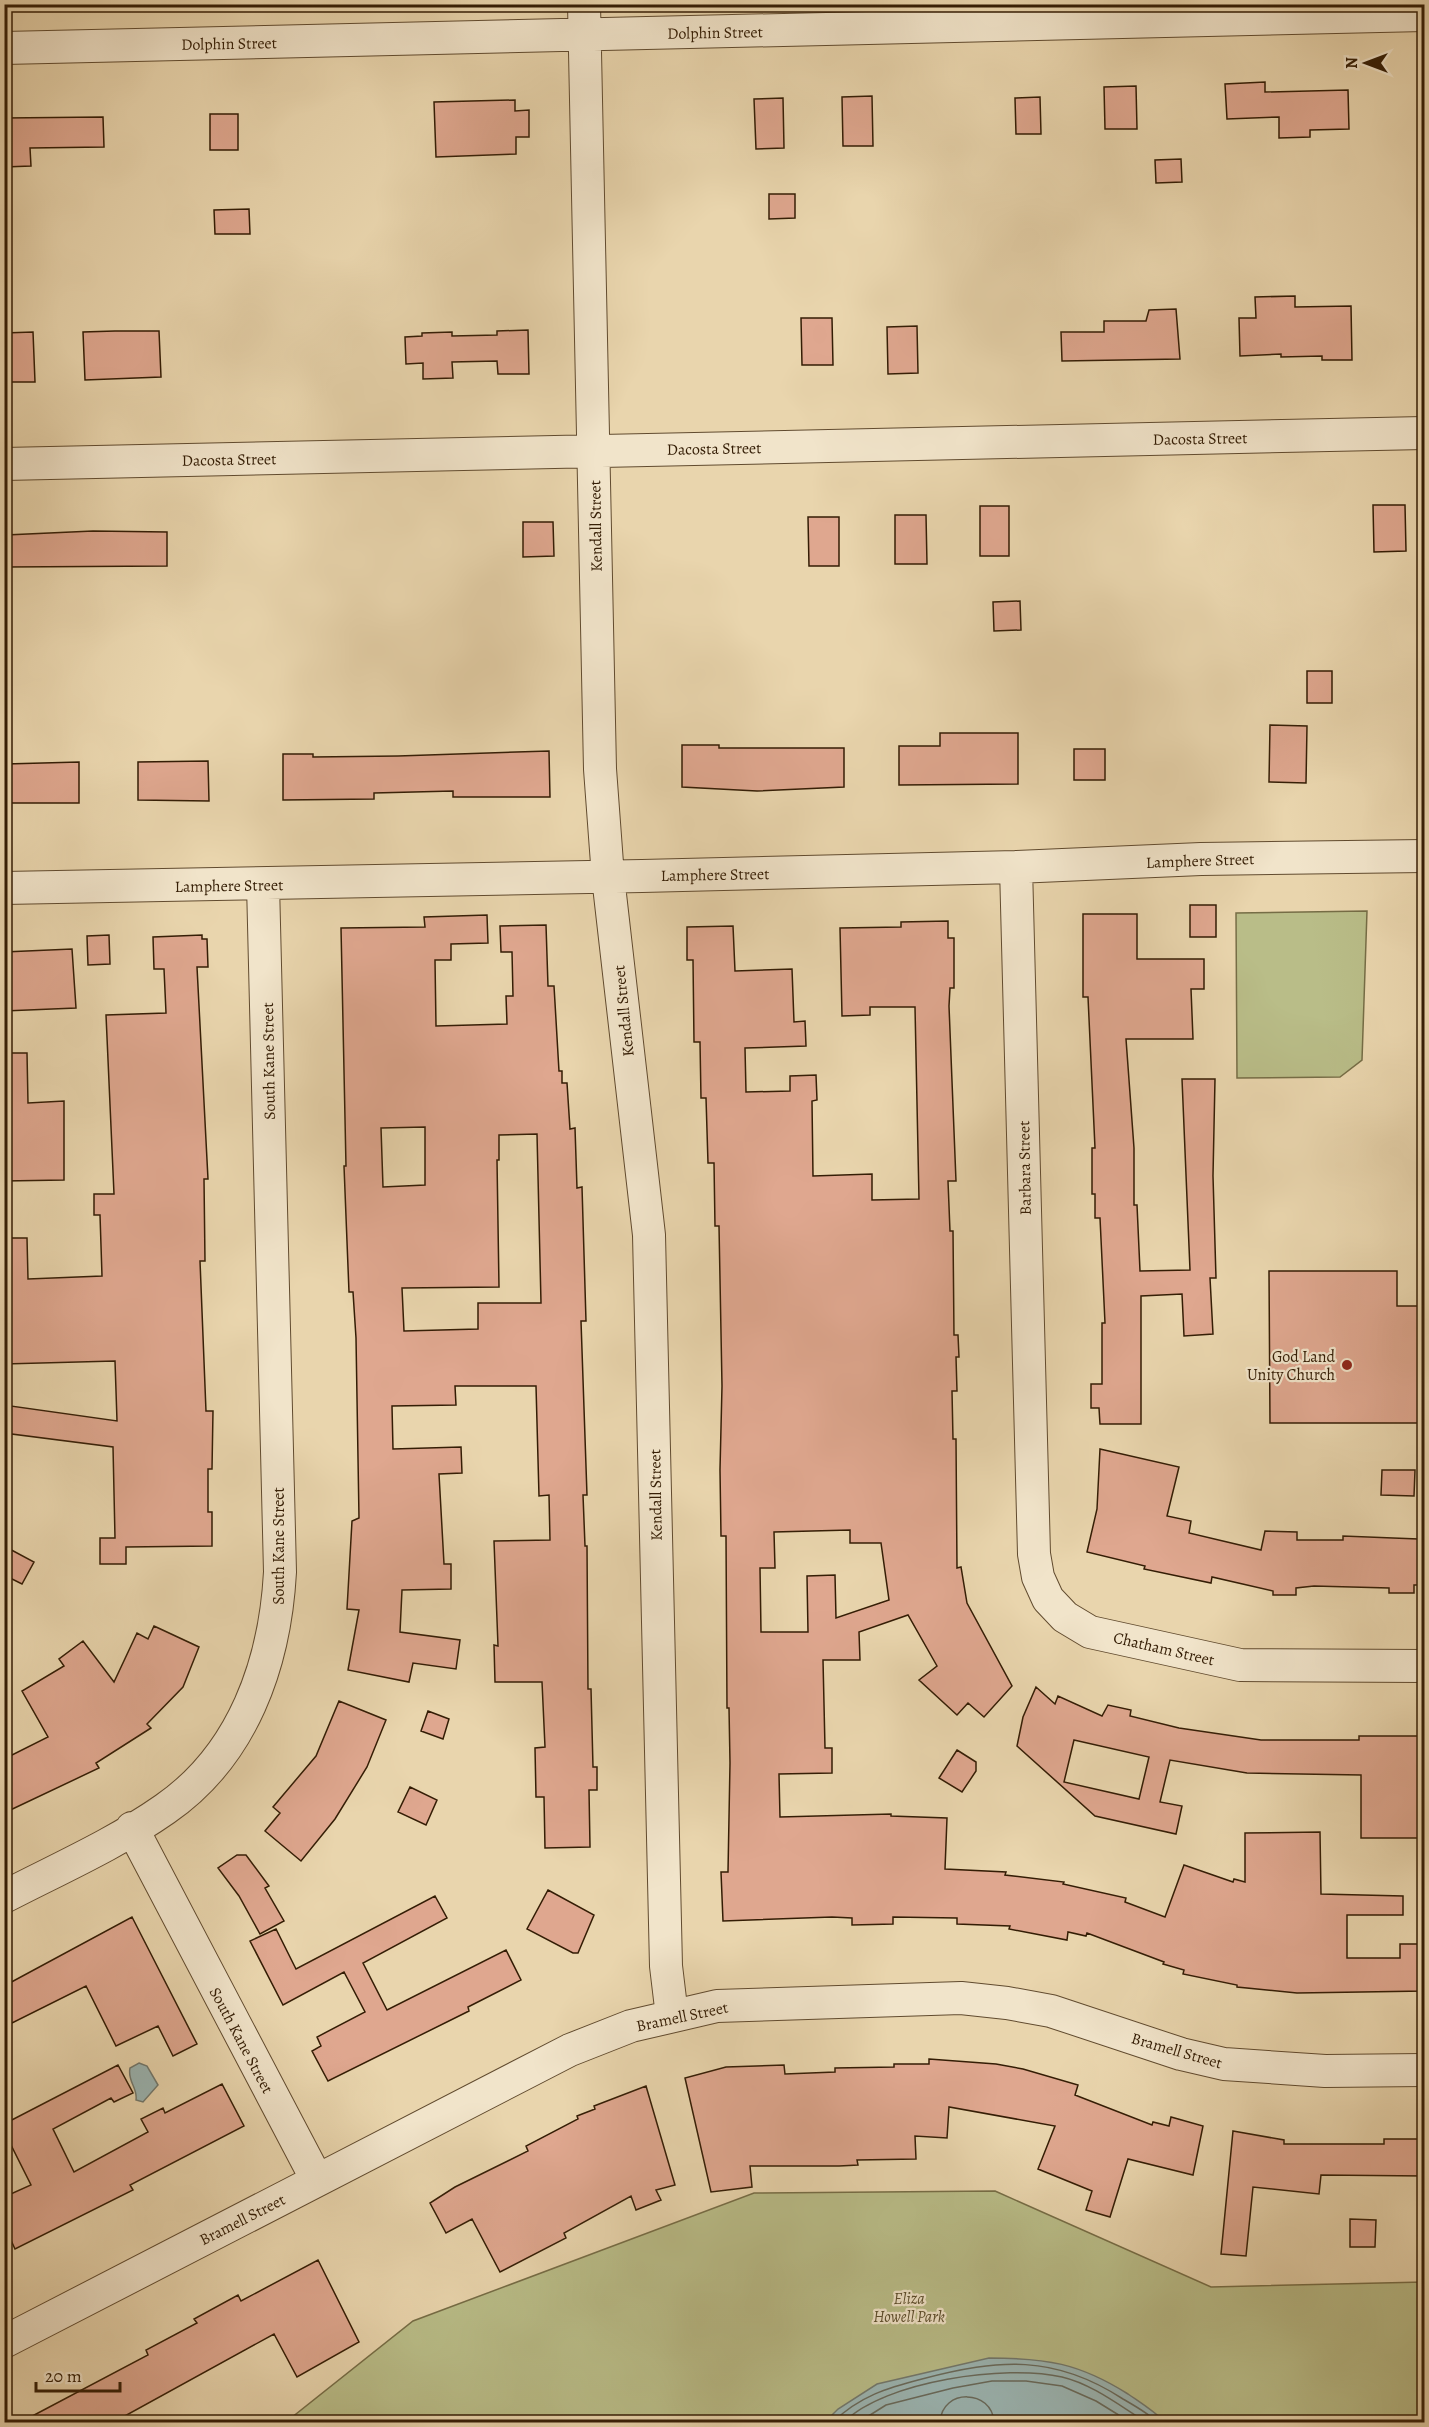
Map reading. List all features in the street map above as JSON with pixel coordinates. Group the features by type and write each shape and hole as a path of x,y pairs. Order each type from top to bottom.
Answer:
{"street":[{"name":"Kendall Street","path":"584,4 600,769 608,877 649,1234 666,1973 672,2016"},
{"name":"Dolphin Street","path":"4,48 1425,15"},
{"name":"Dacosta Street","path":"4,464 1425,433"},
{"name":"Lamphere Street","path":"4,888 608,877 1016,867 1201,859 1425,855"},
{"name":"Barbara Street","path":"1016,867 1032,1469"},
{"name":"South Kane Street","path":"263,884 280,1572 278,1612 270,1651 260,1683 231,1741 210,1768 185,1793 164,1810 132,1828 317,2180"},
{"name":"Chatham Street","path":"1032,1469 1034,1554 1038,1577 1048,1599 1077,1626 1101,1634 1239,1665 1425,1666"},
{"path":"4,1897 132,1828"},
{"name":"Bramell Street","path":"4,2342 570,2050 631,2026 717,2006 961,1998 1051,2011 1181,2054 1224,2064 1325,2071 1425,2070"}],"green space":[{"path":"1367,911 1362,1060 1340,1077 1237,1078 1236,913"},
{"name":"Eliza Howell Park","path":"995,2191 1211,2287 1424,2282 1424,2422 286,2422 413,2321 754,2193"}],"water":[{"path":"139,2063 147,2066 158,2085 143,2102 136,2100 129,2073 130,2068"},
{"path":"989,2358 1045,2361 1078,2369 1128,2394 1165,2422 992,2422 966,2419 955,2422 825,2422 838,2409 877,2384"}],"building":[{"path":"1265,82 1265,92 1348,90 1349,129 1310,130 1310,137 1279,138 1279,117 1227,119 1225,84"},
{"path":"1136,86 1137,129 1105,129 1104,87"},
{"path":"872,96 873,146 843,146 842,97"},
{"path":"1040,97 1041,134 1016,134 1015,98"},
{"path":"783,98 784,148 756,149 754,99"},
{"path":"515,100 515,111 529,110 529,137 516,137 516,154 436,157 434,102"},
{"path":"210,114 238,114 238,150 210,150"},
{"path":"103,117 104,147 30,148 31,166 4,167 4,118"},
{"path":"1181,159 1182,182 1156,183 1155,160"},
{"path":"769,194 795,194 795,218 769,219"},
{"path":"249,209 250,234 215,234 214,210"},
{"path":"1295,296 1295,307 1351,306 1352,360 1322,360 1322,356 1281,357 1281,354 1240,356 1239,318 1256,318 1255,297"},
{"path":"1176,309 1180,359 1062,361 1061,332 1104,332 1104,321 1146,321 1149,310"},
{"path":"801,318 832,318 833,365 802,365"},
{"path":"917,326 918,373 888,374 887,327"},
{"path":"528,330 529,374 498,374 497,361 452,362 453,378 423,379 423,363 406,364 405,337 422,336 422,333 452,332 452,336 497,335 497,331"},
{"path":"159,331 161,377 85,380 83,332"},
{"path":"33,332 35,382 4,382 4,333"},
{"path":"1373,505 1405,505 1406,551 1374,552"},
{"path":"980,506 1009,506 1009,556 980,556"},
{"path":"895,515 926,515 927,564 895,564"},
{"path":"808,517 839,517 839,566 809,566"},
{"path":"523,522 553,522 554,556 523,557"},
{"path":"93,531 167,532 167,566 6,567 6,535"},
{"path":"1020,601 1021,630 994,631 993,602"},
{"path":"1307,671 1332,671 1332,703 1307,703"},
{"path":"1270,725 1307,726 1306,783 1269,782"},
{"path":"940,733 1018,733 1018,784 899,785 899,746 940,746"},
{"path":"682,745 719,745 719,748 844,748 844,787 757,791 682,787"},
{"path":"1074,749 1105,749 1105,780 1074,780"},
{"path":"549,751 550,797 453,797 453,791 374,793 374,799 283,800 283,754 313,754 313,757"},
{"path":"208,761 209,801 138,800 138,762"},
{"path":"79,762 79,803 6,803 6,764"},
{"path":"1190,905 1216,905 1216,937 1190,937"},
{"path":"1083,914 1137,914 1137,959 1204,959 1204,989 1191,989 1193,1039 1126,1039 1134,1148 1134,1205 1137,1205 1140,1271 1190,1270 1182,1079 1215,1079 1213,1176 1216,1278 1210,1278 1213,1334 1184,1336 1182,1294 1141,1296 1141,1424 1100,1424 1099,1408 1091,1408 1091,1384 1102,1384 1102,1323 1105,1323 1100,1218 1095,1218 1095,1194 1092,1194 1092,1148 1095,1148 1088,997 1083,997"},
{"path":"487,915 488,943 451,944 451,960 435,960 436,1026 507,1024 506,996 513,996 512,952 501,952 500,926 546,925 548,986 554,986 559,1071 562,1071 562,1083 567,1083 570,1129 575,1128 577,1188 582,1187 586,1321 581,1321 587,1495 583,1495 585,1546 587,1546 588,1689 591,1689 593,1767 597,1767 597,1790 589,1790 590,1847 545,1848 544,1797 536,1797 535,1748 545,1747 542,1682 495,1682 494,1645 498,1646 494,1541 550,1540 549,1495 539,1496 536,1386 455,1386 456,1405 392,1406 393,1449 461,1447 462,1473 439,1474 444,1564 451,1564 451,1589 402,1590 400,1632 460,1640 456,1669 413,1663 409,1682 348,1670 359,1610 347,1609 352,1521 359,1518 356,1338 353,1292 349,1292 344,1166 346,1166 341,928 425,927 424,917","holes":["425,1127 425,1185 383,1187 381,1128","537,1134 541,1303 478,1303 478,1329 404,1331 402,1288 499,1287 497,1160 499,1160 499,1135"]},
{"path":"948,921 948,938 954,938 954,988 950,988 949,1006 956,1181 948,1181 950,1231 953,1231 954,1335 958,1335 959,1357 956,1357 957,1391 952,1391 953,1439 956,1439 957,1568 961,1567 967,1603 1012,1686 984,1717 968,1703 957,1715 919,1680 937,1666 908,1615 859,1632 860,1660 823,1660 825,1748 832,1748 832,1773 779,1774 780,1817 891,1814 891,1816 947,1818 945,1869 1006,1872 1005,1875 1064,1882 1063,1884 1126,1898 1125,1902 1165,1917 1184,1865 1233,1882 1234,1879 1245,1882 1245,1833 1320,1832 1321,1894 1403,1896 1403,1915 1347,1915 1347,1958 1400,1958 1400,1944 1423,1944 1425,1991 1297,1993 1237,1987 1237,1985 1183,1974 1184,1970 1163,1964 1164,1962 1087,1933 1086,1936 1068,1932 1067,1940 1009,1929 1010,1926 957,1924 957,1918 893,1917 893,1924 852,1925 852,1918 832,1917 723,1921 721,1872 728,1872 730,1763 729,1708 727,1708 726,1536 721,1536 722,1386 719,1226 715,1226 714,1163 708,1163 706,1098 701,1098 700,1042 694,1042 693,960 687,960 687,927 733,926 735,971 792,969 794,1022 805,1021 806,1046 745,1048 746,1092 790,1091 790,1076 816,1075 817,1100 812,1101 813,1176 872,1174 872,1200 919,1199 915,1007 870,1007 870,1015 842,1016 840,928 901,927 901,922","holes":["850,1530 850,1543 881,1543 889,1600 836,1618 835,1575 807,1576 808,1632 761,1632 760,1568 775,1568 774,1532"]},
{"path":"109,935 110,964 88,965 87,936"},
{"path":"202,935 202,939 207,939 208,967 197,967 208,1179 204,1179 205,1261 200,1261 206,1411 213,1411 212,1469 208,1469 208,1512 212,1512 212,1546 126,1547 126,1564 100,1564 100,1538 115,1538 113,1447 4,1433 4,1405 117,1421 115,1361 4,1364 4,1238 27,1238 28,1279 102,1276 100,1215 94,1215 94,1194 114,1194 106,1015 166,1013 164,969 154,969 153,937"},
{"path":"72,949 76,1008 4,1011 4,952"},
{"path":"4,1053 27,1053 28,1103 64,1101 64,1180 4,1181"},
{"name":"God Land Unity Church","path":"1269,1271 1397,1271 1397,1306 1425,1306 1425,1423 1270,1423"},
{"path":"1100,1449 1179,1467 1167,1516 1191,1521 1189,1533 1261,1550 1265,1531 1297,1532 1297,1540 1343,1540 1343,1536 1418,1539 1418,1549 1425,1549 1425,1585 1414,1585 1414,1593 1389,1593 1389,1588 1314,1586 1296,1588 1296,1595 1273,1595 1273,1591 1212,1577 1211,1583 1144,1569 1145,1566 1087,1552 1097,1509"},
{"path":"1382,1470 1415,1470 1414,1496 1381,1495"},
{"path":"4,1546 34,1562 22,1584 4,1575"},
{"path":"154,1626 199,1647 183,1687 147,1724 151,1728 96,1763 99,1768 4,1813 4,1759 48,1737 22,1691 64,1666 59,1659 83,1641 114,1682 137,1633 148,1639"},
{"path":"1036,1687 1055,1704 1058,1696 1102,1716 1108,1705 1131,1710 1130,1716 1179,1728 1261,1740 1359,1740 1359,1736 1425,1736 1425,1838 1361,1838 1361,1775 1247,1773 1170,1760 1160,1802 1182,1806 1176,1834 1095,1816 1017,1746 1023,1717","holes":["1074,1740 1149,1757 1139,1799 1064,1782"]},
{"path":"339,1701 386,1720 367,1767 335,1819 301,1861 265,1831 280,1813 273,1807 316,1756"},
{"path":"428,1711 449,1719 443,1739 421,1731"},
{"path":"957,1750 976,1762 976,1771 962,1792 939,1778"},
{"path":"410,1787 437,1800 426,1825 398,1812"},
{"path":"237,1855 246,1855 269,1886 265,1888 284,1921 260,1934 239,1896 218,1868"},
{"path":"548,1890 594,1915 578,1953 573,1953 527,1929"},
{"path":"435,1896 447,1918 363,1963 387,2010 506,1950 521,1980 468,2007 469,2011 328,2081 312,2051 321,2046 317,2037 365,2012 344,1972 283,2005 250,1941 276,1929 296,1969"},
{"path":"132,1917 197,2044 173,2056 158,2026 116,2046 86,1986 12,2023 4,2008 4,1986"},
{"path":"929,2059 996,2064 1023,2069 1078,2085 1075,2095 1152,2125 1153,2122 1169,2126 1171,2117 1203,2126 1193,2175 1128,2159 1110,2217 1086,2210 1092,2191 1038,2169 1055,2126 949,2107 947,2138 915,2136 916,2159 857,2160 858,2165 839,2166 750,2166 752,2187 711,2192 685,2078 726,2067 784,2065 785,2074 835,2072 835,2068 929,2064"},
{"path":"118,2065 133,2093 114,2102 111,2098 53,2129 74,2172 148,2132 141,2119 163,2108 165,2113 222,2084 244,2126 130,2185 133,2190 15,2249 4,2225 4,2197 31,2185 4,2131 4,2124"},
{"path":"646,2086 675,2185 656,2190 661,2200 636,2210 631,2196 564,2233 566,2238 500,2272 472,2219 446,2233 430,2203 455,2187 528,2151 526,2146 578,2119 577,2116 595,2109 594,2106"},
{"path":"1233,2131 1284,2140 1284,2144 1384,2144 1384,2139 1425,2139 1425,2176 1321,2175 1319,2194 1253,2187 1246,2256 1221,2254"},
{"path":"1350,2219 1376,2220 1375,2247 1350,2247"},
{"path":"318,2260 359,2342 297,2377 274,2334 114,2422 21,2422 148,2355 146,2350 197,2323 194,2319 238,2295 241,2301"}],"place":[{"name":"God Land Unity Church","path":"1347,1365"}]}
